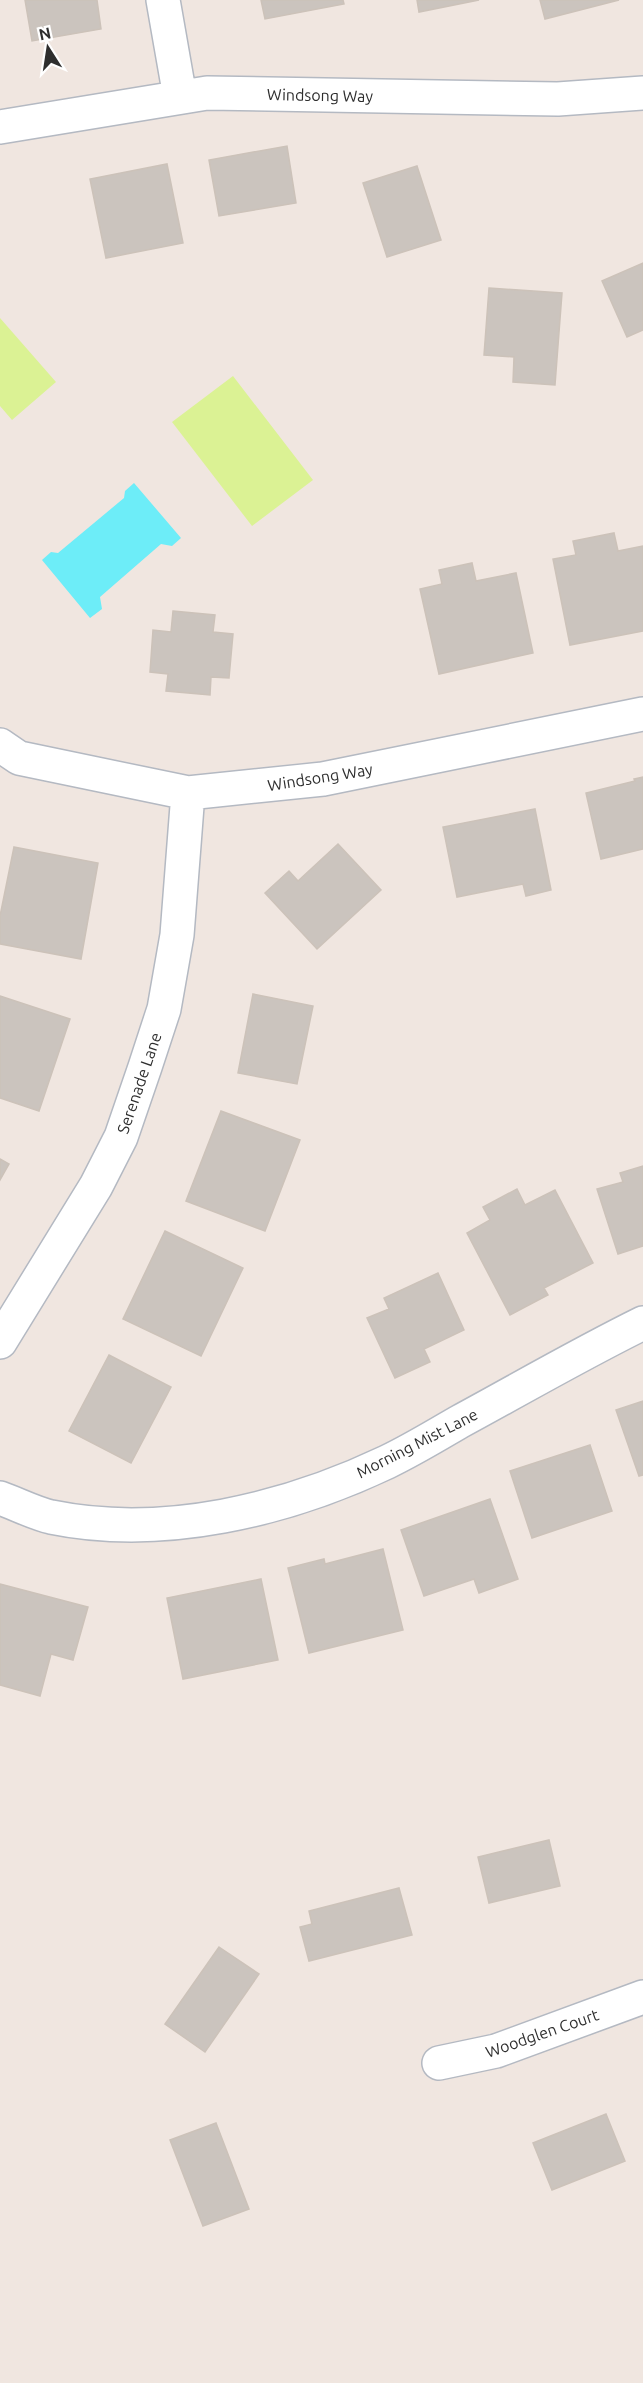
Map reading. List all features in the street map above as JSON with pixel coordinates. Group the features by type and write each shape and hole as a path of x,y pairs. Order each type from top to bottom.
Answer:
{"street":[{"path":"163,0 180,97"},
{"name":"Windsong Way","path":"0,127 207,93 558,99 643,93"},
{"name":"Windsong Way","path":"0,745 19,758 188,793 323,779 643,714"},
{"name":"Serenade Lane","path":"0,1342 96,1186 121,1137 128,1117 164,1009 177,934 188,793"},
{"name":"Morning Mist Lane","path":"0,1498 49,1517 101,1524 153,1525 211,1518 276,1503 332,1486 388,1462 643,1323"},
{"name":"Woodglen Court","path":"439,2063 496,2050 643,1997"}],"green space":[{"path":"0,318 56,382 12,420 0,406"},
{"path":"233,376 313,480 252,526 172,422"}],"water":[{"path":"134,483 181,538 172,546 161,544 100,597 102,609 90,618 42,560 51,552 58,553 124,498 125,491"}],"building":[{"path":"25,0 97,0 101,29 32,41"},
{"path":"261,0 343,0 344,4 265,19"},
{"path":"417,0 479,0 419,12"},
{"path":"540,0 619,0 545,19"},
{"path":"287,146 296,203 219,216 209,160"},
{"path":"167,164 183,243 106,258 90,179"},
{"path":"417,166 441,240 387,257 363,183"},
{"path":"643,263 643,330 627,337 602,281"},
{"path":"489,288 562,293 555,385 513,382 514,357 484,355"},
{"path":"614,533 618,551 643,546 643,631 570,645 553,559 576,555 573,541"},
{"path":"472,563 476,581 516,573 533,653 439,674 420,589 442,584 439,570"},
{"path":"173,611 215,615 213,632 233,634 229,678 211,677 210,695 166,691 168,674 150,672 153,630 171,632"},
{"path":"643,777 643,849 601,859 586,793"},
{"path":"535,809 551,890 526,896 523,884 457,897 443,827"},
{"path":"338,844 381,890 317,949 265,893 289,871 298,881"},
{"path":"14,847 98,863 81,959 0,944 0,916"},
{"path":"253,994 313,1006 297,1084 238,1073"},
{"path":"0,996 70,1019 39,1111 0,1098"},
{"path":"221,1111 300,1140 265,1231 186,1201"},
{"path":"0,1159 9,1164 0,1180"},
{"path":"643,1166 643,1246 618,1254 597,1189 623,1182 620,1173"},
{"path":"517,1189 525,1205 555,1190 593,1263 544,1288 548,1295 510,1315 467,1233 490,1220 483,1207"},
{"path":"165,1231 243,1268 201,1356 123,1319"},
{"path":"438,1273 464,1330 424,1349 430,1362 395,1378 367,1318 389,1309 384,1298"},
{"path":"109,1355 171,1387 131,1463 69,1431"},
{"path":"643,1401 643,1475 639,1476 616,1410"},
{"path":"590,1445 612,1511 532,1538 510,1471"},
{"path":"490,1499 518,1579 479,1593 474,1579 424,1596 401,1530"},
{"path":"383,1549 403,1630 309,1653 288,1568 324,1559 325,1564"},
{"path":"261,1579 278,1660 183,1679 167,1598"},
{"path":"0,1584 88,1607 73,1660 51,1654 40,1696 0,1685"},
{"path":"549,1840 560,1886 489,1903 478,1857"},
{"path":"399,1888 412,1935 309,1961 300,1927 312,1924 309,1911"},
{"path":"219,1947 259,1974 205,2052 165,2024"},
{"path":"606,2114 625,2161 552,2190 533,2143"},
{"path":"216,2123 249,2209 203,2226 170,2140"}]}
